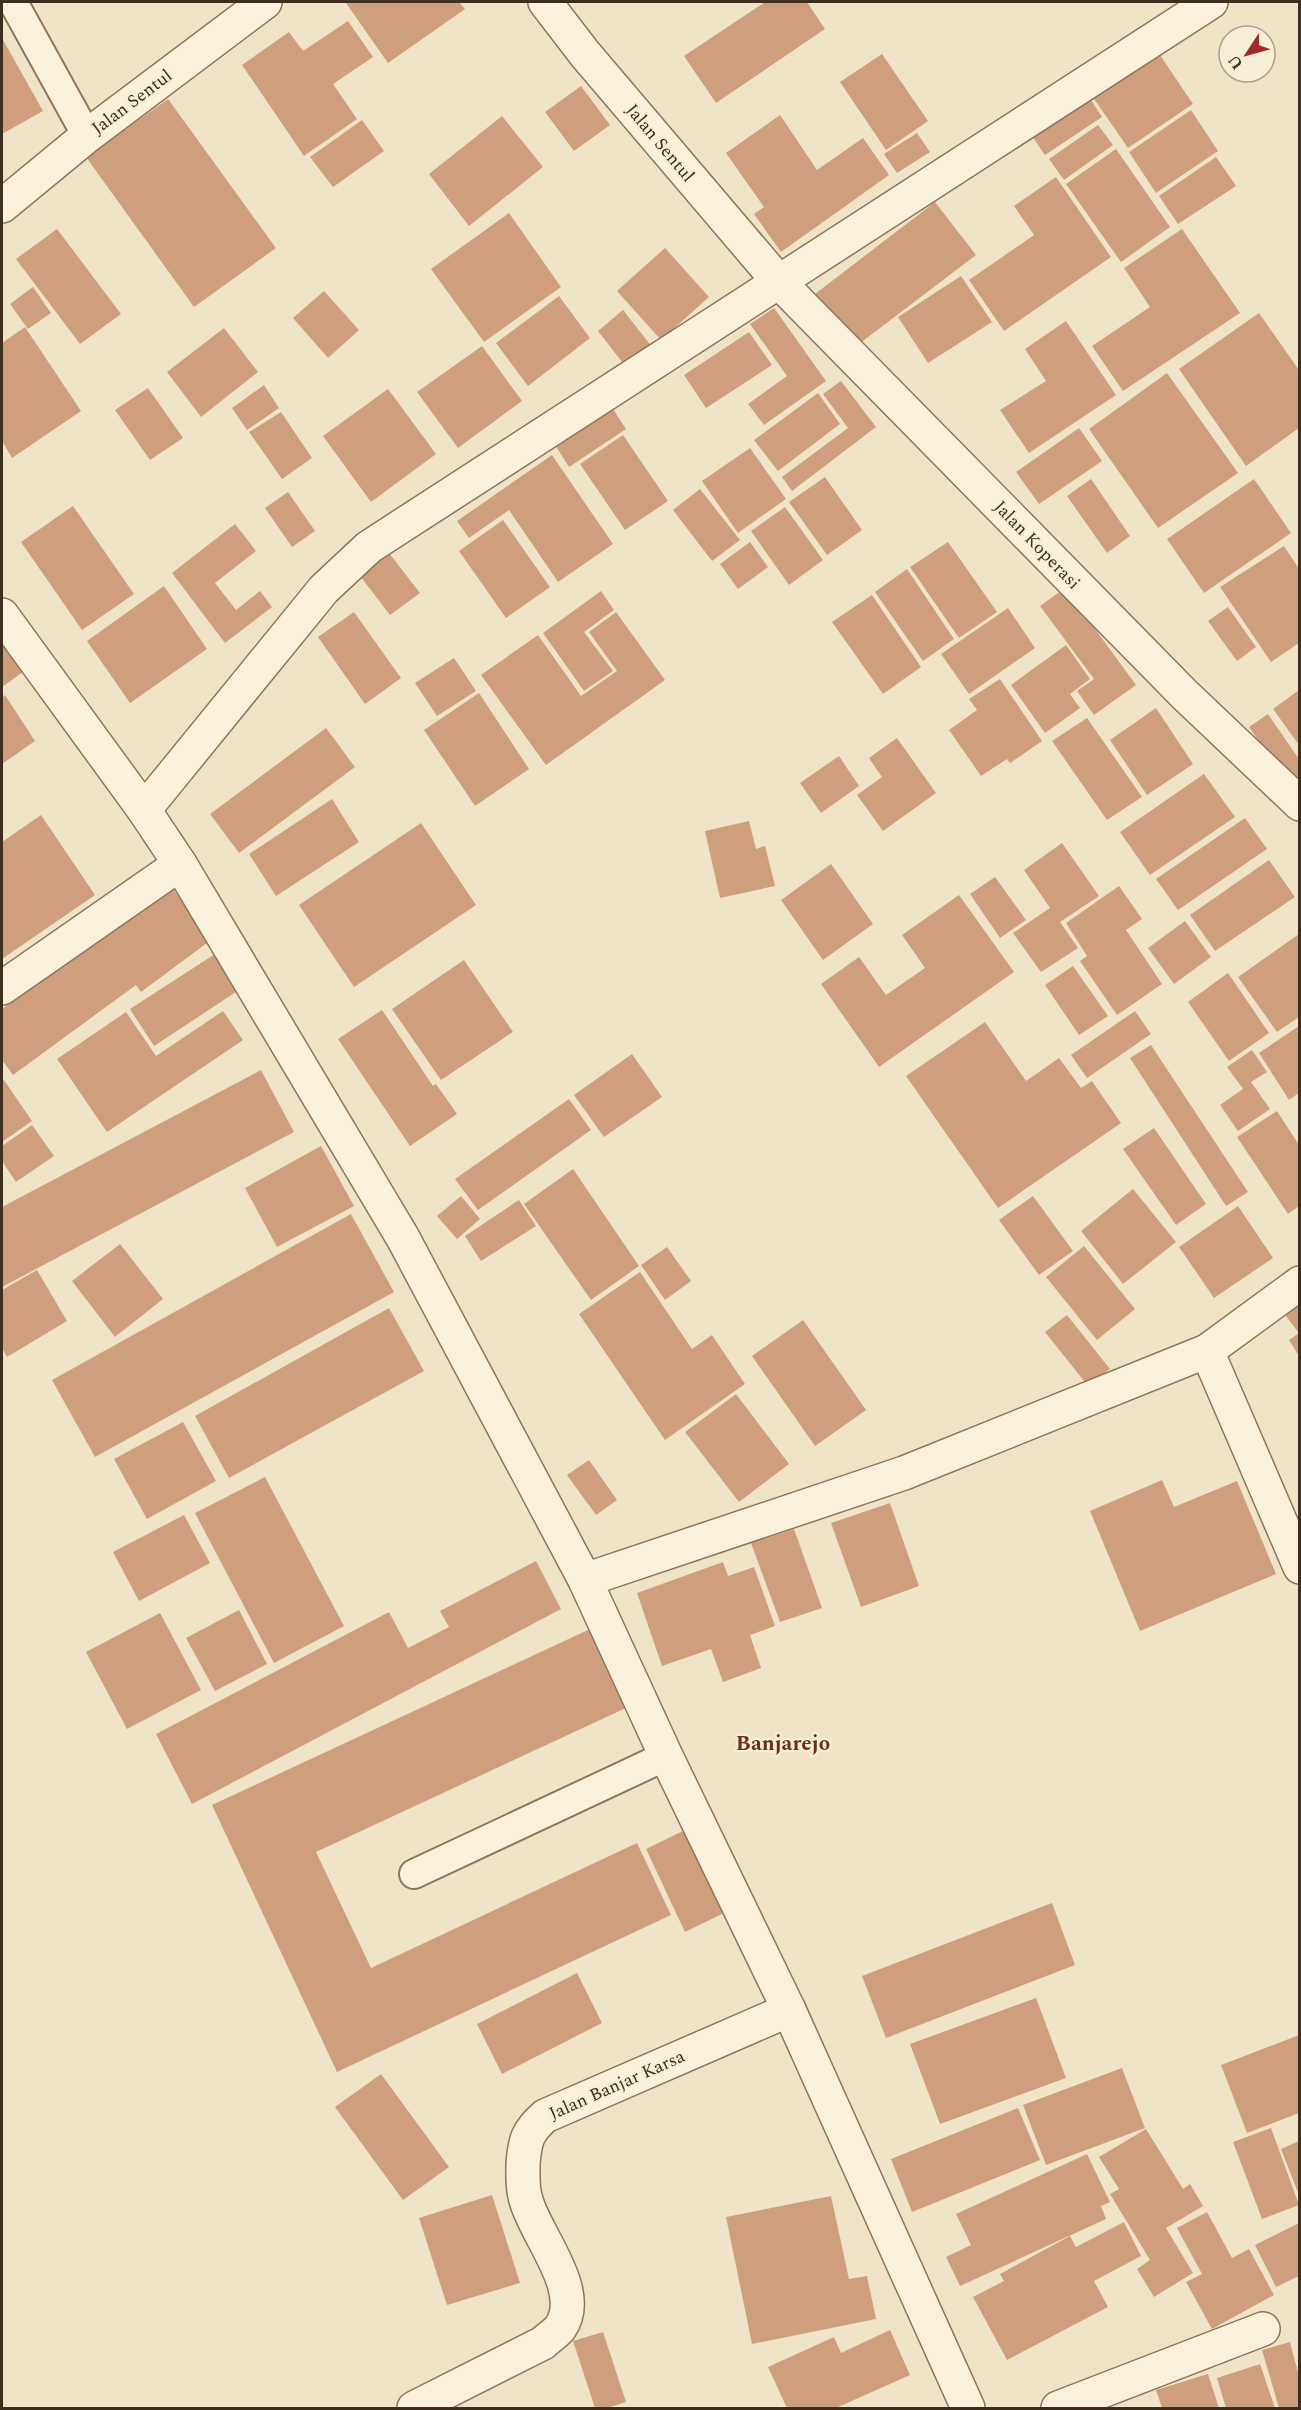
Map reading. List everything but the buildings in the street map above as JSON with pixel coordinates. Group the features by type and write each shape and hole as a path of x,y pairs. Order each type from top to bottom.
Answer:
{"street":[{"name":"Jalan Sentul","path":"2,206 87,136 265,2"},
{"name":"Jalan Sentul","path":"545,2 585,54 779,282"},
{"path":"144,810 324,590 369,547 1211,2"},
{"name":"Jalan Koperasi","path":"779,282 1185,695 1299,804"},
{"path":"2,615 144,810 180,864 403,1238 585,1580 666,1756 789,2010 968,2409"},
{"path":"2,988 180,864"},
{"path":"585,1580 904,1473 1208,1351 1299,1283"},
{"path":"1208,1351 1299,1567"},
{"name":"Jalan Banjar Karsa","path":"414,2409 543,2343 560,2327 566,2313 567,2298 563,2279 526,2202 522,2182 525,2144 531,2128 545,2116 789,2010"},
{"path":"1058,2409 1263,2329"}],"lane":[{"path":"13,2 87,136"},
{"path":"414,1874 666,1756"}],"district":[{"name":"Banjarejo","path":"783,1744"}]}
